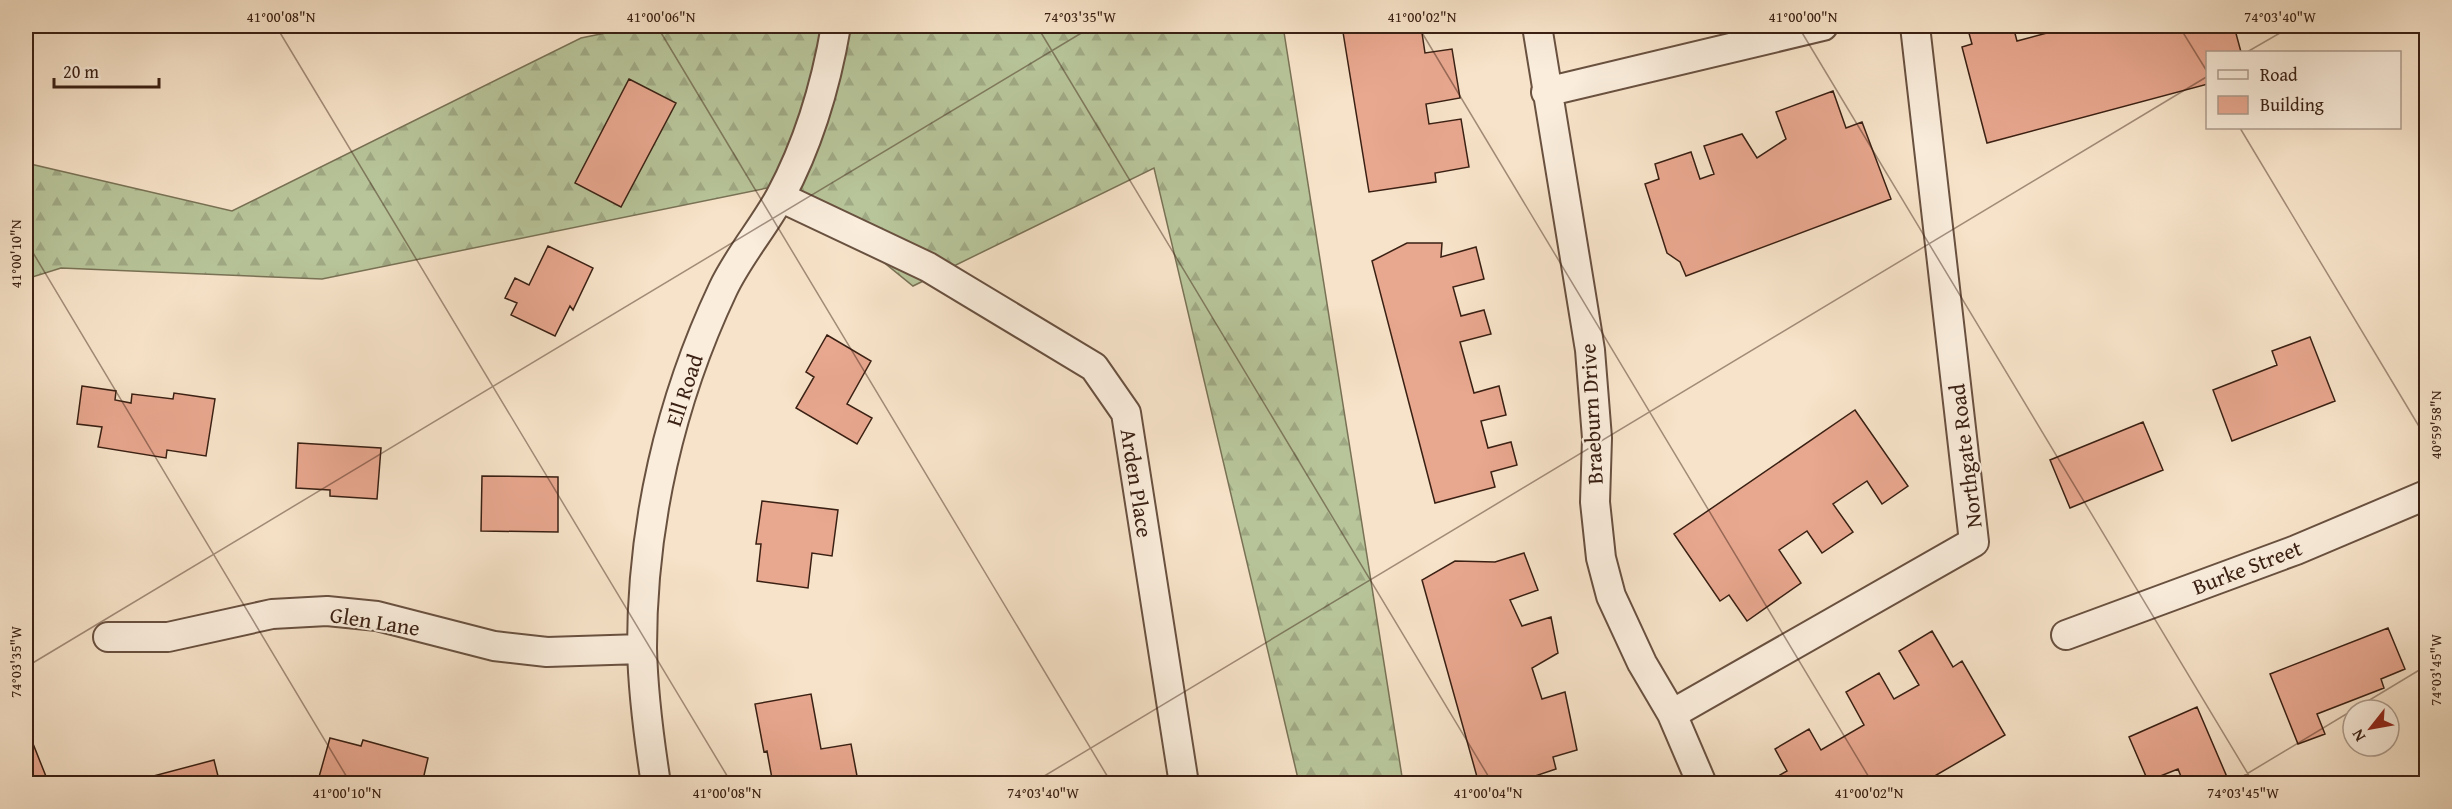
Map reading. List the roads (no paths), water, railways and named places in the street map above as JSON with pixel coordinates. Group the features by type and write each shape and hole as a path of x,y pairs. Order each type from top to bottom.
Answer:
{"street":[{"name":"Ell Road","path":"656,783 646,714 642,649 645,575 656,492 675,411 724,286 780,197 806,142 828,73 836,26"},
{"name":"Braeburn Drive","path":"1537,26 1590,350 1597,438 1595,502 1601,558 1611,596 1642,663 1672,714 1702,783"},
{"path":"1546,92 1823,26"},
{"name":"Northgate Road","path":"1672,714 1974,542 1915,26"},
{"name":"Arden Place","path":"780,197 928,267 1094,367 1126,413 1184,783"},
{"name":"Burke Street","path":"2066,635 2296,550 2427,495"},
{"name":"Glen Lane","path":"108,637 168,637 272,614 327,611 377,616 494,646 547,652 642,649"}]}
